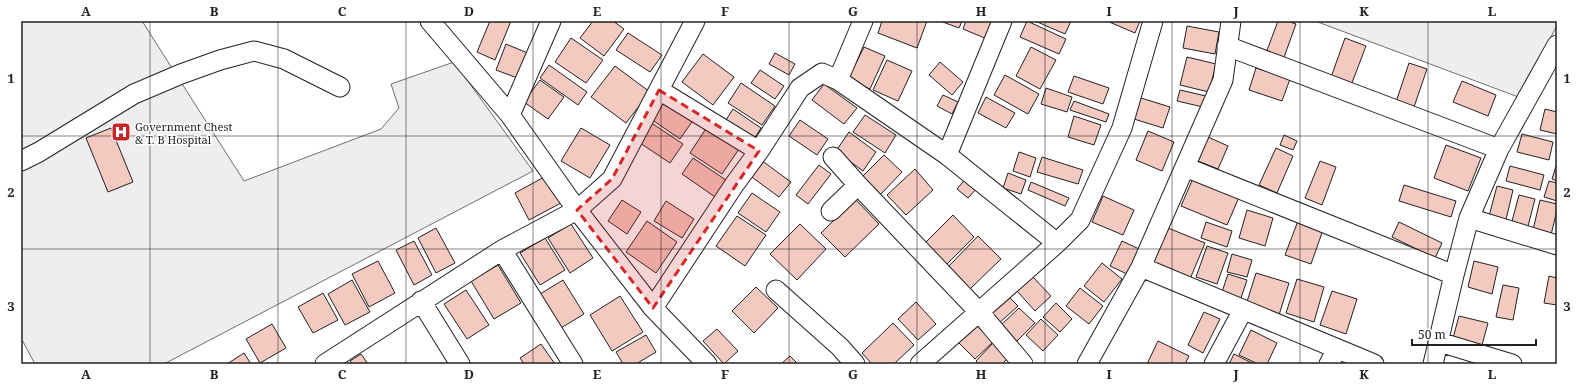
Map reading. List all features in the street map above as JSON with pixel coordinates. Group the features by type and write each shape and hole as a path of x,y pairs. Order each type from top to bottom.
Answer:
{"street":[{"path":"431,21 510,115 577,210 653,308 707,364"},
{"path":"510,115 551,21"},
{"path":"325,364 502,250 577,210 612,179 695,21"},
{"path":"838,80 864,21"},
{"path":"947,155 1002,21"},
{"path":"920,364 1057,243 1080,220 1122,128 1153,21"},
{"path":"1087,364 1141,267 1223,80 1231,21"},
{"path":"1433,364 1454,275 1470,218 1499,149 1557,44"},
{"path":"1227,46 1499,149"},
{"path":"21,161 39,152 134,94 181,74 220,60 254,51 284,59 340,87"},
{"path":"653,308 734,185 759,152 800,88 822,73 838,80 947,155 1057,243"},
{"path":"659,90 759,152"},
{"path":"833,157 979,312 1024,364"},
{"path":"1185,167 1454,275"},
{"path":"831,211 858,185"},
{"path":"1470,218 1557,245"},
{"path":"502,250 573,364"},
{"path":"1141,267 1243,310 1333,356 1374,364"},
{"path":"776,290 840,347 855,364"},
{"path":"421,301 460,364"},
{"path":"1214,364 1243,310"},
{"path":"1439,342 1512,364"}],"highlighted area":[{"path":"659,90 759,151 653,308 577,210 612,179"}],"shaded area":[{"path":"21,21 142,21 244,181 381,129 399,108 391,84 454,62 533,171 164,364 35,364 21,338"},
{"path":"1315,21 1557,21 1557,25 1521,98"}],"building":[{"path":"490,21 511,21 495,60 477,52"},
{"path":"593,21 613,21 624,29 604,56 580,38"},
{"path":"882,21 927,21 917,48 878,33"},
{"path":"940,21 962,21 959,28"},
{"path":"966,21 994,21 987,39 963,29"},
{"path":"1027,21 1066,39 1059,54 1020,37"},
{"path":"1035,21 1071,21 1065,34"},
{"path":"1107,21 1140,21 1135,33"},
{"path":"1278,21 1287,21 1296,24 1283,60 1266,53"},
{"path":"1187,26 1219,32 1215,54 1183,48"},
{"path":"628,33 662,55 650,72 616,50"},
{"path":"571,38 603,60 586,83 555,62"},
{"path":"1345,38 1366,46 1350,88 1330,80"},
{"path":"506,44 530,54 520,79 496,70"},
{"path":"864,47 885,56 870,89 848,79"},
{"path":"1031,47 1056,60 1040,89 1016,76"},
{"path":"775,53 795,64 789,75 769,64"},
{"path":"703,54 734,77 713,105 682,82"},
{"path":"1187,57 1216,64 1209,92 1180,85"},
{"path":"887,60 912,71 898,101 873,90"},
{"path":"940,62 963,82 952,95 929,75"},
{"path":"1409,63 1427,69 1414,107 1396,102"},
{"path":"549,65 587,92 578,105 540,78"},
{"path":"615,66 650,92 626,123 591,97"},
{"path":"1256,68 1290,79 1282,101 1249,90"},
{"path":"760,70 784,86 775,99 751,83"},
{"path":"1005,75 1039,94 1028,114 994,95"},
{"path":"1074,76 1109,88 1103,104 1068,92"},
{"path":"540,80 564,97 548,119 524,102"},
{"path":"1462,81 1496,95 1488,116 1453,102"},
{"path":"741,83 775,106 762,125 728,103"},
{"path":"824,84 857,108 844,124 812,100"},
{"path":"1046,88 1072,97 1067,112 1041,104"},
{"path":"1180,90 1206,96 1203,107 1177,101"},
{"path":"943,95 958,102 952,114 937,106"},
{"path":"986,97 1015,113 1006,128 978,113"},
{"path":"1141,98 1170,107 1163,128 1134,119"},
{"path":"665,99 694,119 680,139 651,119"},
{"path":"1074,101 1109,114 1106,122 1070,110"},
{"path":"733,109 761,128 754,139 726,120"},
{"path":"1545,109 1557,112 1557,134 1540,130"},
{"path":"865,115 896,135 885,153 853,132"},
{"path":"1074,116 1101,125 1094,145 1068,137"},
{"path":"800,120 828,139 817,155 789,136"},
{"path":"650,122 683,144 670,163 637,141"},
{"path":"707,127 739,149 722,174 690,153"},
{"path":"111,128 133,182 108,192 86,138"},
{"path":"581,128 610,145 590,178 561,161"},
{"path":"1148,131 1174,142 1162,171 1136,160"},
{"path":"849,132 876,152 863,171 836,151"},
{"path":"1522,134 1553,142 1549,160 1517,152"},
{"path":"1284,135 1297,141 1293,150 1280,145"},
{"path":"1208,137 1228,146 1218,169 1198,161"},
{"path":"1446,145 1481,158 1468,191 1434,178"},
{"path":"1276,148 1293,156 1277,193 1259,185"},
{"path":"1019,152 1036,158 1030,177 1013,171"},
{"path":"884,155 902,172 879,196 861,178"},
{"path":"1042,157 1083,170 1078,184 1037,172"},
{"path":"693,158 729,182 718,199 682,174"},
{"path":"761,160 791,182 779,197 749,175"},
{"path":"1320,161 1336,167 1322,205 1305,198"},
{"path":"1557,163 1557,181 1552,179"},
{"path":"819,165 831,174 808,204 796,195"},
{"path":"1510,166 1544,175 1540,190 1506,181"},
{"path":"915,169 933,190 906,215 887,195"},
{"path":"1008,173 1026,180 1021,194 1003,188"},
{"path":"546,176 561,203 529,220 515,193"},
{"path":"1194,176 1240,195 1227,225 1181,206"},
{"path":"967,177 978,187 968,198 957,189"},
{"path":"1549,181 1557,183 1557,201 1544,197"},
{"path":"1031,182 1069,198 1065,206 1028,190"},
{"path":"1404,185 1456,201 1451,217 1399,201"},
{"path":"1497,186 1513,190 1505,224 1488,220"},
{"path":"752,193 780,212 766,232 738,213"},
{"path":"1519,195 1535,199 1527,230 1511,225"},
{"path":"1103,196 1134,210 1123,235 1092,222"},
{"path":"855,199 879,224 845,257 821,233"},
{"path":"622,200 641,212 627,234 608,221"},
{"path":"1540,200 1557,204 1551,235 1533,230"},
{"path":"666,201 694,219 682,238 654,221"},
{"path":"1247,210 1273,218 1265,246 1239,238"},
{"path":"953,215 974,237 946,265 924,244"},
{"path":"737,216 766,235 745,266 716,246"},
{"path":"647,221 677,242 656,273 626,252"},
{"path":"1298,221 1323,230 1311,264 1285,255"},
{"path":"1206,222 1232,231 1227,247 1201,238"},
{"path":"1399,222 1442,243 1435,258 1392,237"},
{"path":"571,224 593,258 570,273 548,238"},
{"path":"800,224 826,249 797,280 770,254"},
{"path":"436,228 455,263 436,273 418,238"},
{"path":"1168,228 1205,243 1190,279 1153,264"},
{"path":"978,236 1001,259 969,290 947,268"},
{"path":"545,238 565,270 540,285 520,253"},
{"path":"414,241 432,275 414,285 396,250"},
{"path":"1122,241 1139,249 1127,274 1110,266"},
{"path":"1207,246 1228,253 1217,284 1196,277"},
{"path":"1232,254 1252,260 1247,277 1227,272"},
{"path":"378,261 395,293 369,307 352,274"},
{"path":"1474,261 1498,267 1492,294 1468,287"},
{"path":"1102,263 1122,279 1104,302 1084,286"},
{"path":"498,265 521,303 494,319 471,281"},
{"path":"1256,273 1289,283 1279,315 1246,305"},
{"path":"1228,274 1247,280 1241,298 1222,292"},
{"path":"1549,276 1557,278 1557,305 1544,303"},
{"path":"1033,277 1051,296 1035,311 1017,291"},
{"path":"1297,279 1324,287 1314,322 1286,313"},
{"path":"352,280 370,312 345,325 328,294"},
{"path":"563,280 584,314 561,328 540,294"},
{"path":"1503,285 1519,288 1513,320 1496,317"},
{"path":"756,287 778,308 754,333 732,311"},
{"path":"1080,288 1103,306 1089,324 1066,306"},
{"path":"466,290 489,325 467,339 444,304"},
{"path":"1332,291 1357,299 1346,334 1320,325"},
{"path":"323,293 338,320 313,333 298,307"},
{"path":"620,296 643,332 612,351 590,315"},
{"path":"1008,296 1018,306 998,324 989,314"},
{"path":"916,302 936,324 918,340 898,319"},
{"path":"1056,303 1072,319 1060,332 1043,317"},
{"path":"1019,308 1035,323 1016,342 1000,326"},
{"path":"1204,312 1220,319 1203,353 1188,345"},
{"path":"1459,316 1488,323 1482,345 1453,338"},
{"path":"1041,319 1058,335 1043,351 1026,335"},
{"path":"893,323 914,345 894,364 872,364 862,353"},
{"path":"272,324 286,348 260,363 246,339"},
{"path":"975,324 993,342 975,359 957,341"},
{"path":"717,329 738,351 724,364 703,341"},
{"path":"1251,330 1277,343 1267,364 1258,364 1239,355"},
{"path":"646,335 656,352 636,364 623,364 616,352"},
{"path":"1158,341 1189,356 1185,364 1147,364"},
{"path":"993,343 1008,358 1002,364 979,364 976,361"},
{"path":"541,344 555,364 524,364 520,358"},
{"path":"244,353 251,364 227,364"},
{"path":"361,354 368,364 352,364 350,361"},
{"path":"1234,354 1254,364 1229,364"},
{"path":"790,356 798,364 781,364"}],"place":[{"name":"Government Chest & T. B Hospital","path":"121,132"}]}
